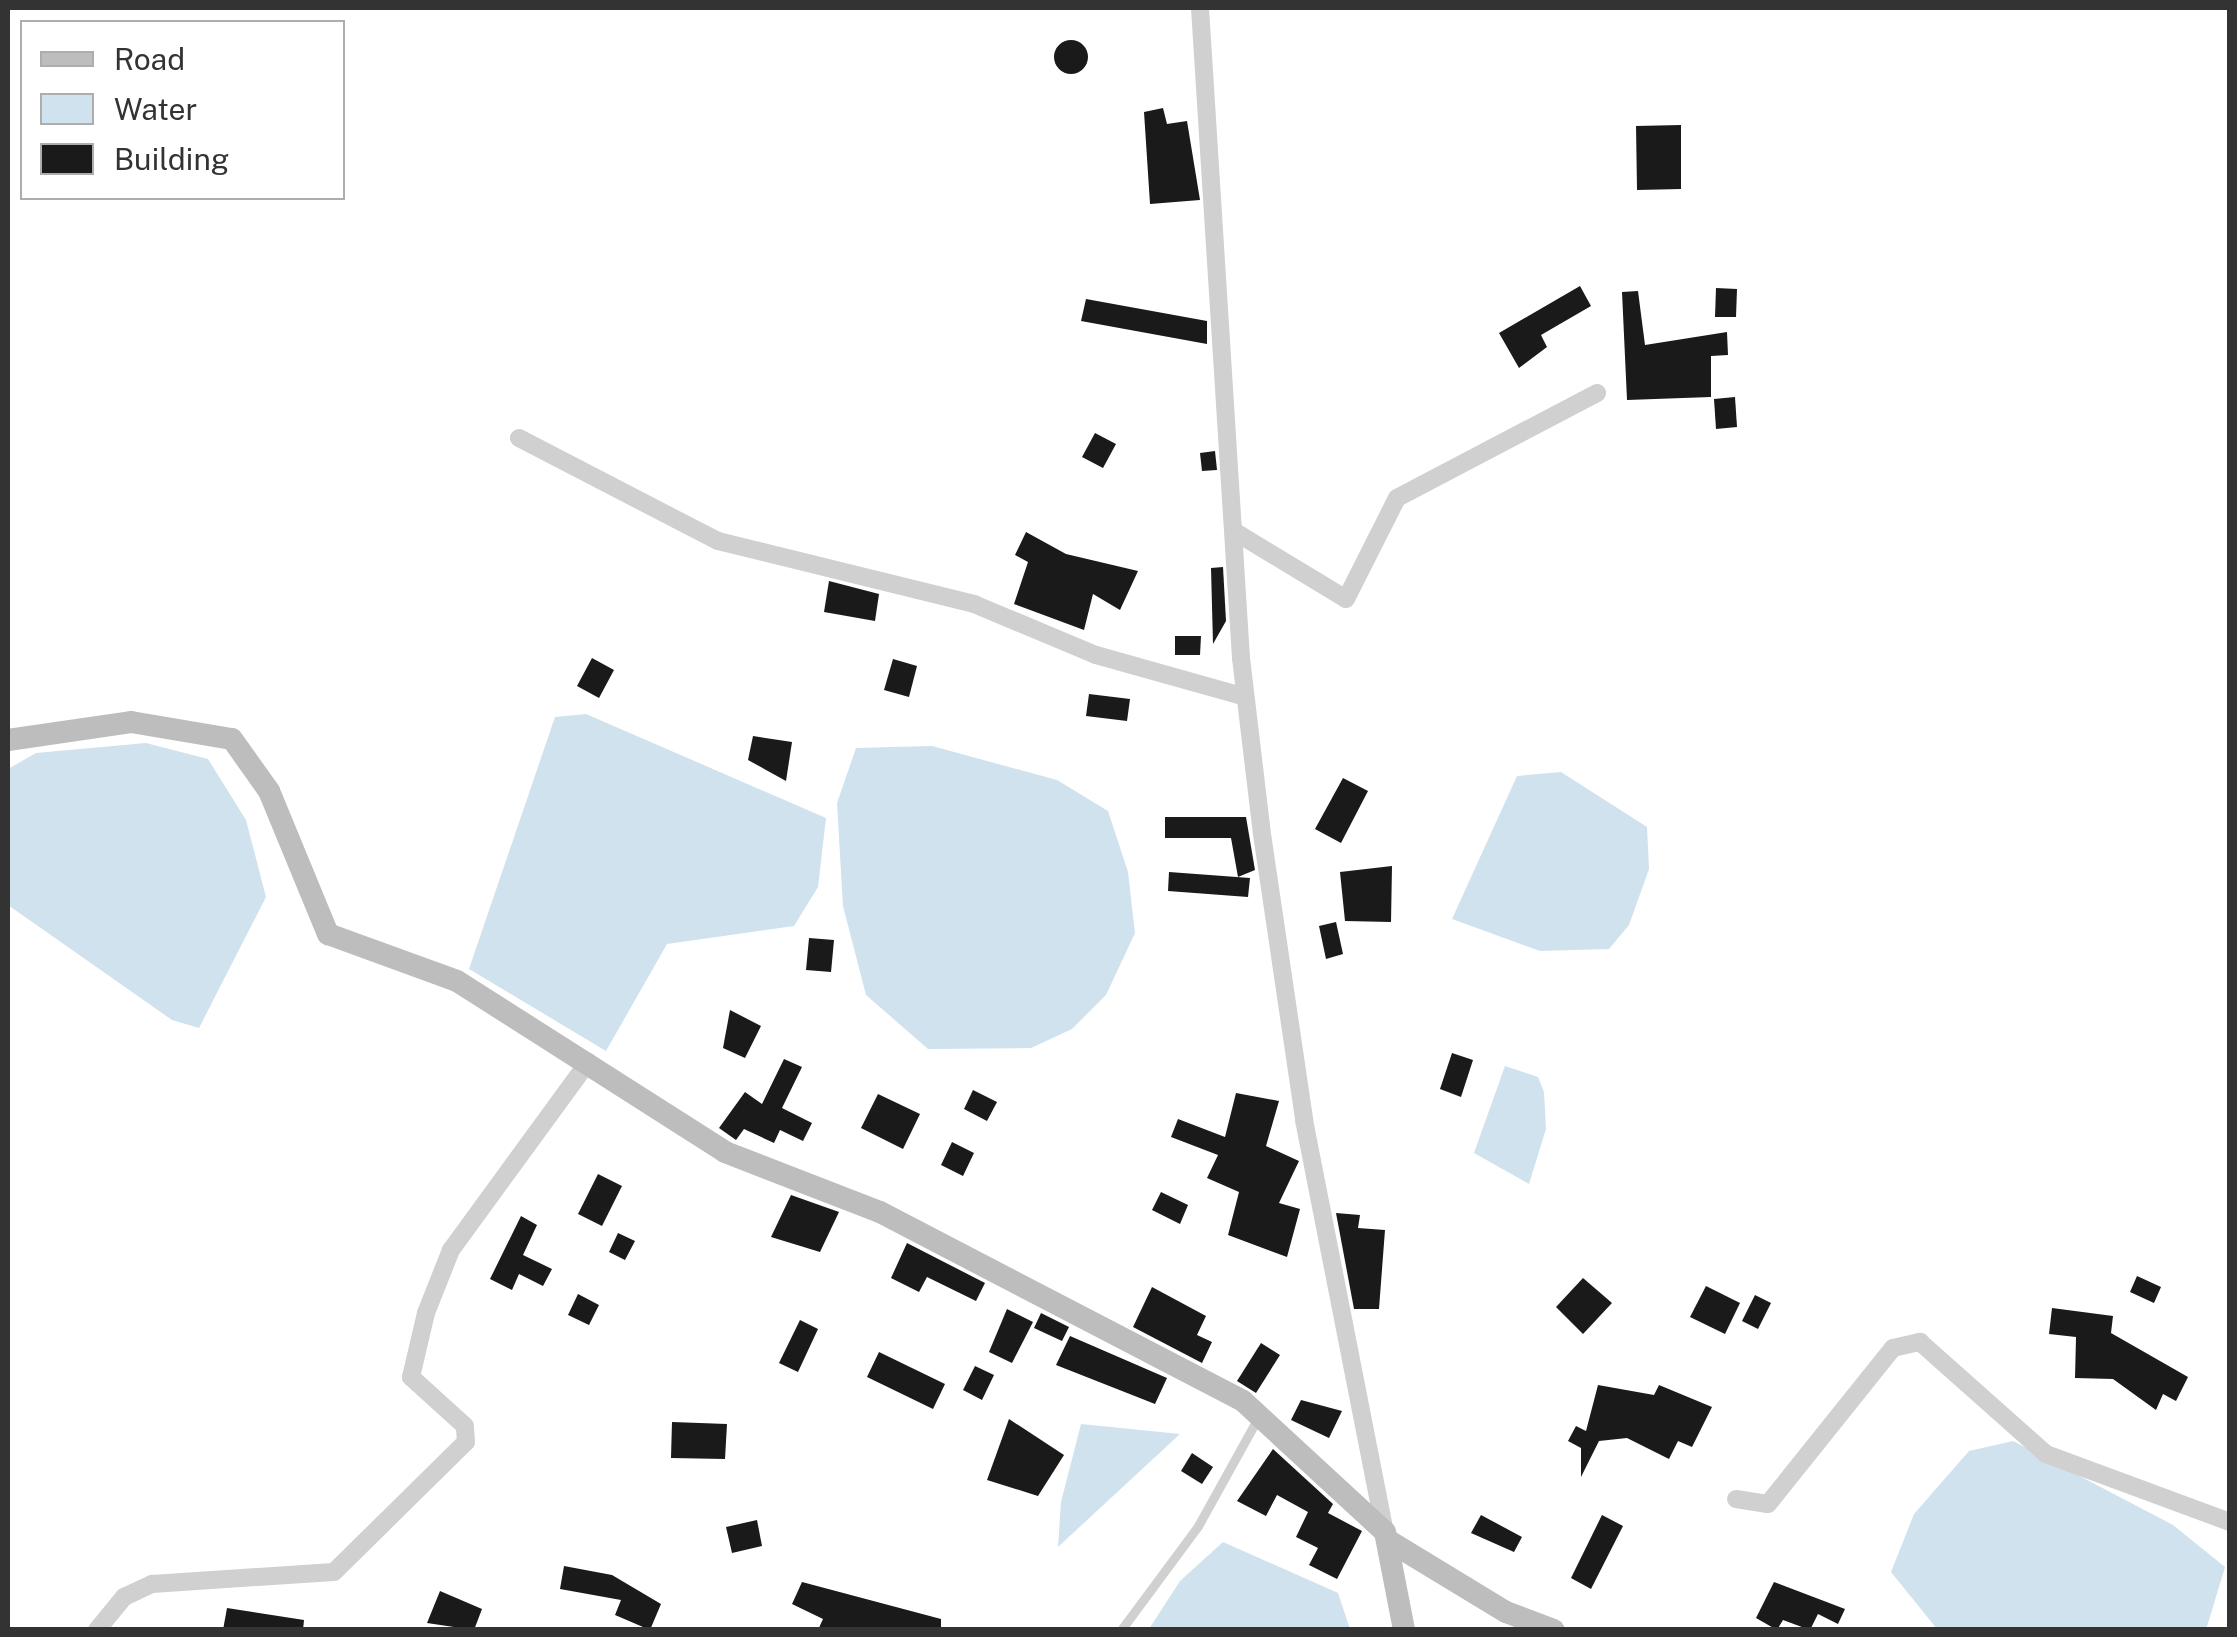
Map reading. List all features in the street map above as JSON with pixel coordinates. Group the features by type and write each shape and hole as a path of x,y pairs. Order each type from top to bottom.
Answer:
{"street":[{"path":"1200,8 1245,697 1304,1120 1404,1630"},
{"path":"1237,533 1346,598 1397,498 1596,392"},
{"path":"519,438 718,541 974,604 1096,655 1245,697"},
{"path":"8,740 131,722 232,739 269,791 310,908 328,934 458,981 725,1152 880,1212 1260,1414 1387,1537 1506,1612 1554,1630"},
{"path":"98,1630 124,1597 152,1584 334,1572 466,1442 465,1426 411,1377 426,1313 460,1236 588,1062"},
{"path":"1736,1499 1768,1504 1893,1348 1920,1342 2046,1454 2230,1522"}],"lane":[{"path":"1121,1630 1198,1526 1260,1414"}],"water":[{"path":"586,714 826,818 818,887 794,926 667,944 606,1051 469,969 555,717"},
{"path":"146,743 208,759 246,820 266,897 199,1028 172,1020 8,905 8,769 36,753"},
{"path":"932,746 1057,780 1108,811 1128,872 1135,933 1106,995 1072,1029 1031,1048 928,1049 866,995 843,906 837,803 856,748"},
{"path":"1561,772 1647,827 1649,869 1629,925 1609,949 1540,951 1452,919 1517,776"},
{"path":"1505,1066 1538,1077 1544,1092 1546,1129 1529,1184 1474,1153"},
{"path":"1081,1424 1180,1434 1058,1547 1061,1502"},
{"path":"2013,1441 2173,1525 2225,1567 2206,1630 1937,1629 1891,1572 1914,1514 1969,1451"},
{"path":"1223,1542 1338,1593 1350,1629 1149,1629 1180,1581"}],"building":[{"path":"1071,40 1083,45 1088,57 1083,69 1071,74 1059,69 1054,57 1059,45"},
{"path":"1163,108 1167,124 1187,121 1200,200 1150,204 1144,112"},
{"path":"1681,125 1681,189 1637,190 1636,126"},
{"path":"1580,286 1591,306 1541,335 1547,347 1519,368 1499,333"},
{"path":"1716,288 1737,289 1736,317 1715,317"},
{"path":"1638,291 1645,345 1727,332 1728,355 1711,356 1711,397 1627,400 1622,292"},
{"path":"1086,299 1207,321 1207,344 1081,321"},
{"path":"1735,397 1737,427 1716,429 1714,399"},
{"path":"1095,433 1116,444 1103,468 1082,457"},
{"path":"1215,451 1217,470 1202,471 1200,453"},
{"path":"1026,532 1066,554 1138,571 1120,610 1093,594 1084,630 1014,604 1028,562 1015,555"},
{"path":"1223,567 1226,621 1213,644 1211,568"},
{"path":"829,581 879,594 875,621 824,612"},
{"path":"1175,636 1201,636 1200,655 1175,655"},
{"path":"592,658 614,670 599,698 577,686"},
{"path":"893,659 917,666 909,697 884,690"},
{"path":"1089,694 1130,699 1127,721 1086,716"},
{"path":"753,736 792,742 786,781 748,760"},
{"path":"1343,778 1368,791 1341,843 1315,829"},
{"path":"1165,817 1246,817 1255,870 1238,877 1231,838 1165,838"},
{"path":"1392,866 1391,922 1345,921 1340,872"},
{"path":"1169,872 1250,878 1248,897 1168,891"},
{"path":"1336,922 1343,954 1326,959 1319,926"},
{"path":"809,938 834,940 831,972 806,970"},
{"path":"730,1010 761,1026 745,1058 723,1048"},
{"path":"1452,1053 1473,1060 1461,1097 1440,1089"},
{"path":"784,1059 802,1067 782,1108 812,1123 803,1141 780,1130 774,1143 744,1129 736,1140 719,1128 745,1092 762,1104"},
{"path":"973,1090 997,1102 987,1121 964,1109"},
{"path":"1236,1093 1279,1101 1266,1146 1299,1161 1279,1203 1300,1209 1287,1257 1228,1235 1239,1192 1207,1178 1218,1155 1171,1137 1178,1119 1225,1137"},
{"path":"878,1094 920,1114 903,1149 861,1128"},
{"path":"952,1142 974,1153 963,1176 941,1165"},
{"path":"598,1174 622,1186 602,1226 578,1214"},
{"path":"1161,1192 1188,1205 1180,1224 1152,1210"},
{"path":"791,1195 839,1212 820,1252 771,1237"},
{"path":"1336,1213 1360,1215 1358,1228 1385,1230 1379,1309 1354,1309"},
{"path":"521,1216 537,1225 523,1255 552,1269 543,1286 519,1274 512,1290 490,1279"},
{"path":"618,1233 635,1241 625,1260 609,1252"},
{"path":"907,1243 985,1283 976,1301 927,1277 919,1292 891,1278"},
{"path":"2137,1276 2161,1287 2154,1303 2130,1292"},
{"path":"1583,1278 1612,1303 1583,1334 1556,1307"},
{"path":"1706,1286 1740,1303 1725,1334 1690,1317"},
{"path":"1152,1287 1206,1316 1197,1335 1212,1342 1202,1363 1133,1327"},
{"path":"578,1294 599,1305 589,1325 568,1315"},
{"path":"1755,1295 1771,1303 1758,1329 1742,1321"},
{"path":"2052,1308 2113,1316 2111,1333 2188,1377 2176,1401 2163,1394 2156,1410 2113,1379 2075,1378 2076,1337 2049,1334"},
{"path":"1007,1309 1033,1322 1012,1363 989,1352"},
{"path":"1041,1313 1069,1327 1062,1341 1034,1328"},
{"path":"800,1320 818,1329 798,1372 779,1363"},
{"path":"1070,1336 1167,1378 1155,1404 1056,1365"},
{"path":"1261,1343 1280,1355 1256,1393 1237,1381"},
{"path":"879,1352 945,1384 933,1409 867,1377"},
{"path":"975,1366 994,1375 982,1400 963,1390"},
{"path":"1598,1385 1654,1395 1659,1385 1712,1407 1692,1447 1678,1441 1669,1459 1627,1438 1599,1441 1581,1477 1581,1448 1568,1441 1576,1426 1586,1431"},
{"path":"1301,1400 1342,1411 1329,1438 1291,1420"},
{"path":"1009,1419 1064,1455 1038,1496 987,1480"},
{"path":"672,1422 727,1424 725,1459 671,1458"},
{"path":"1273,1449 1333,1504 1328,1513 1362,1531 1337,1579 1309,1565 1318,1548 1296,1537 1308,1512 1277,1495 1266,1516 1237,1501"},
{"path":"1192,1453 1213,1467 1202,1484 1181,1471"},
{"path":"1481,1515 1522,1537 1514,1552 1471,1533"},
{"path":"1602,1515 1623,1526 1591,1589 1571,1578"},
{"path":"757,1520 762,1546 732,1553 726,1527"},
{"path":"564,1566 612,1575 661,1604 650,1630 615,1615 621,1600 560,1589"},
{"path":"802,1582 941,1619 941,1630 818,1630 823,1619 792,1604"},
{"path":"1774,1582 1845,1609 1838,1624 1818,1614 1810,1630 1783,1620 1777,1630 1756,1618"},
{"path":"440,1591 482,1609 474,1630 427,1623"},
{"path":"227,1608 304,1620 303,1630 223,1630"}]}
